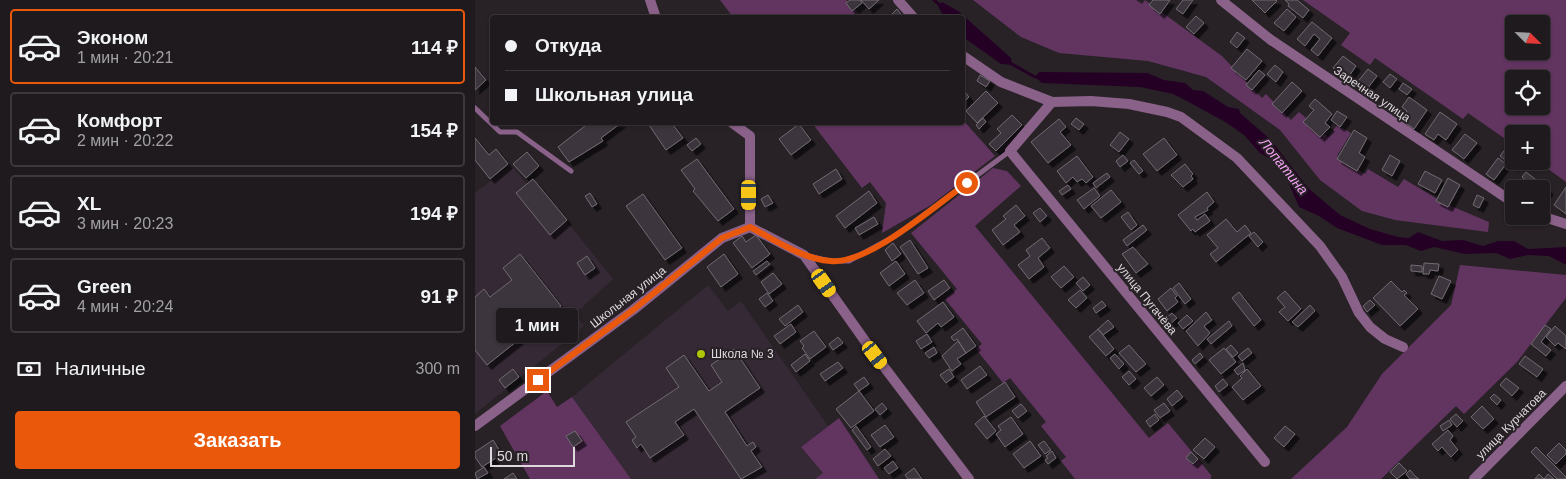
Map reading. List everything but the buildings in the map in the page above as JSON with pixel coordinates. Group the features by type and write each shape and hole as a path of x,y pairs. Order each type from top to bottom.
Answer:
{"street":[{"path":"650,0 655,15"},
{"path":"898,0 912,15"},
{"name":"Заречная улица","path":"1221,0 1271,40 1505,197"},
{"path":"965,57 1001,82 1052,102 1091,101 1129,104 1160,110 1181,118 1237,158 1320,246 1342,277 1359,313 1370,327 1385,339 1403,347"},
{"path":"1010,151 1052,102"},
{"path":"735,125 749,136 750,227 804,254 875,355 969,479"},
{"name":"улица Пугачёва","path":"1010,151 1265,462"},
{"path":"1550,219 1566,224"},
{"name":"Школьная улица","path":"475,426 633,310 722,238 750,227"},
{"name":"улица Курчатова","path":"1474,479 1566,386"}],"lane":[{"path":"475,108 490,122"},
{"path":"493,125 500,132 517,132 571,171"},
{"path":"804,254 830,261 849,261 895,236 1010,151"}],"shaded area":[{"path":"720,0 846,0 860,15 731,15"},
{"path":"973,0 1136,0 1142,4 1145,0 1222,56 1262,98 1266,94 1291,120 1299,112 1328,137 1337,125 1351,133 1337,156 1365,174 1368,169 1398,187 1404,179 1444,203 1489,222 1488,232 1395,220 1362,211 1320,180 1280,130 1206,77 1148,61 1059,53 1021,37"},
{"path":"1303,0 1566,0 1566,182 1549,170 1550,125 1505,125 1505,139 1468,113 1463,119 1375,58 1370,65 1341,45 1350,33"},
{"path":"965,122 995,156 931,205 882,233 886,203 870,182 862,188 814,125 965,125"},
{"path":"511,165 527,184 533,179 613,279 575,314 584,326 475,414 475,193"},
{"path":"993,168 1007,171 1021,186 975,226 1149,438 1168,423 1211,475 1211,479 1075,479 1061,461 1066,457 1041,426 1046,422 1010,378 1003,383 976,349 982,344 945,299 957,289 911,233"},
{"path":"1460,265 1566,275 1566,298 1517,362 1464,414 1456,406 1381,479 1291,479 1347,427 1382,374 1451,305"},
{"name":"Школа № 3","path":"708,285 728,311 741,301 828,426 801,447 823,473 815,479 631,479 572,397"},
{"path":"547,391 557,407 572,397 631,479 530,479 500,426"},
{"path":"839,418 879,479 815,479 823,473 801,447"}],"water":[{"path":"942,2 963,15 943,15 938,6"},
{"path":"965,17 1011,58 1012,65 1001,64 965,38"},
{"path":"1039,72 1147,73 1164,80 1185,83 1193,90 1203,91 1228,107 1239,109 1240,113 1270,139 1308,188 1340,215 1370,229 1398,237 1409,238 1418,232 1442,241 1463,240 1483,246 1498,241 1514,241 1528,249 1566,247 1566,265 1549,256 1528,255 1510,259 1496,253 1465,254 1434,247 1421,251 1406,245 1382,245 1337,228 1319,216 1299,207 1285,174 1274,161 1260,153 1244,135 1227,123 1187,101 1173,94 1140,87 1042,83 1035,77"}],"waterway":[{"name":"Лопатина","path":"934,0 941,6"},
{"name":"Лопатина","path":"1010,63 1035,77 1040,77"}],"place":[{"name":"Школа № 3","path":"701,354"}],"route":[{"path":"538,380 633,310 722,238 750,227 804,254 830,261 849,261 895,236 967,183"}]}
